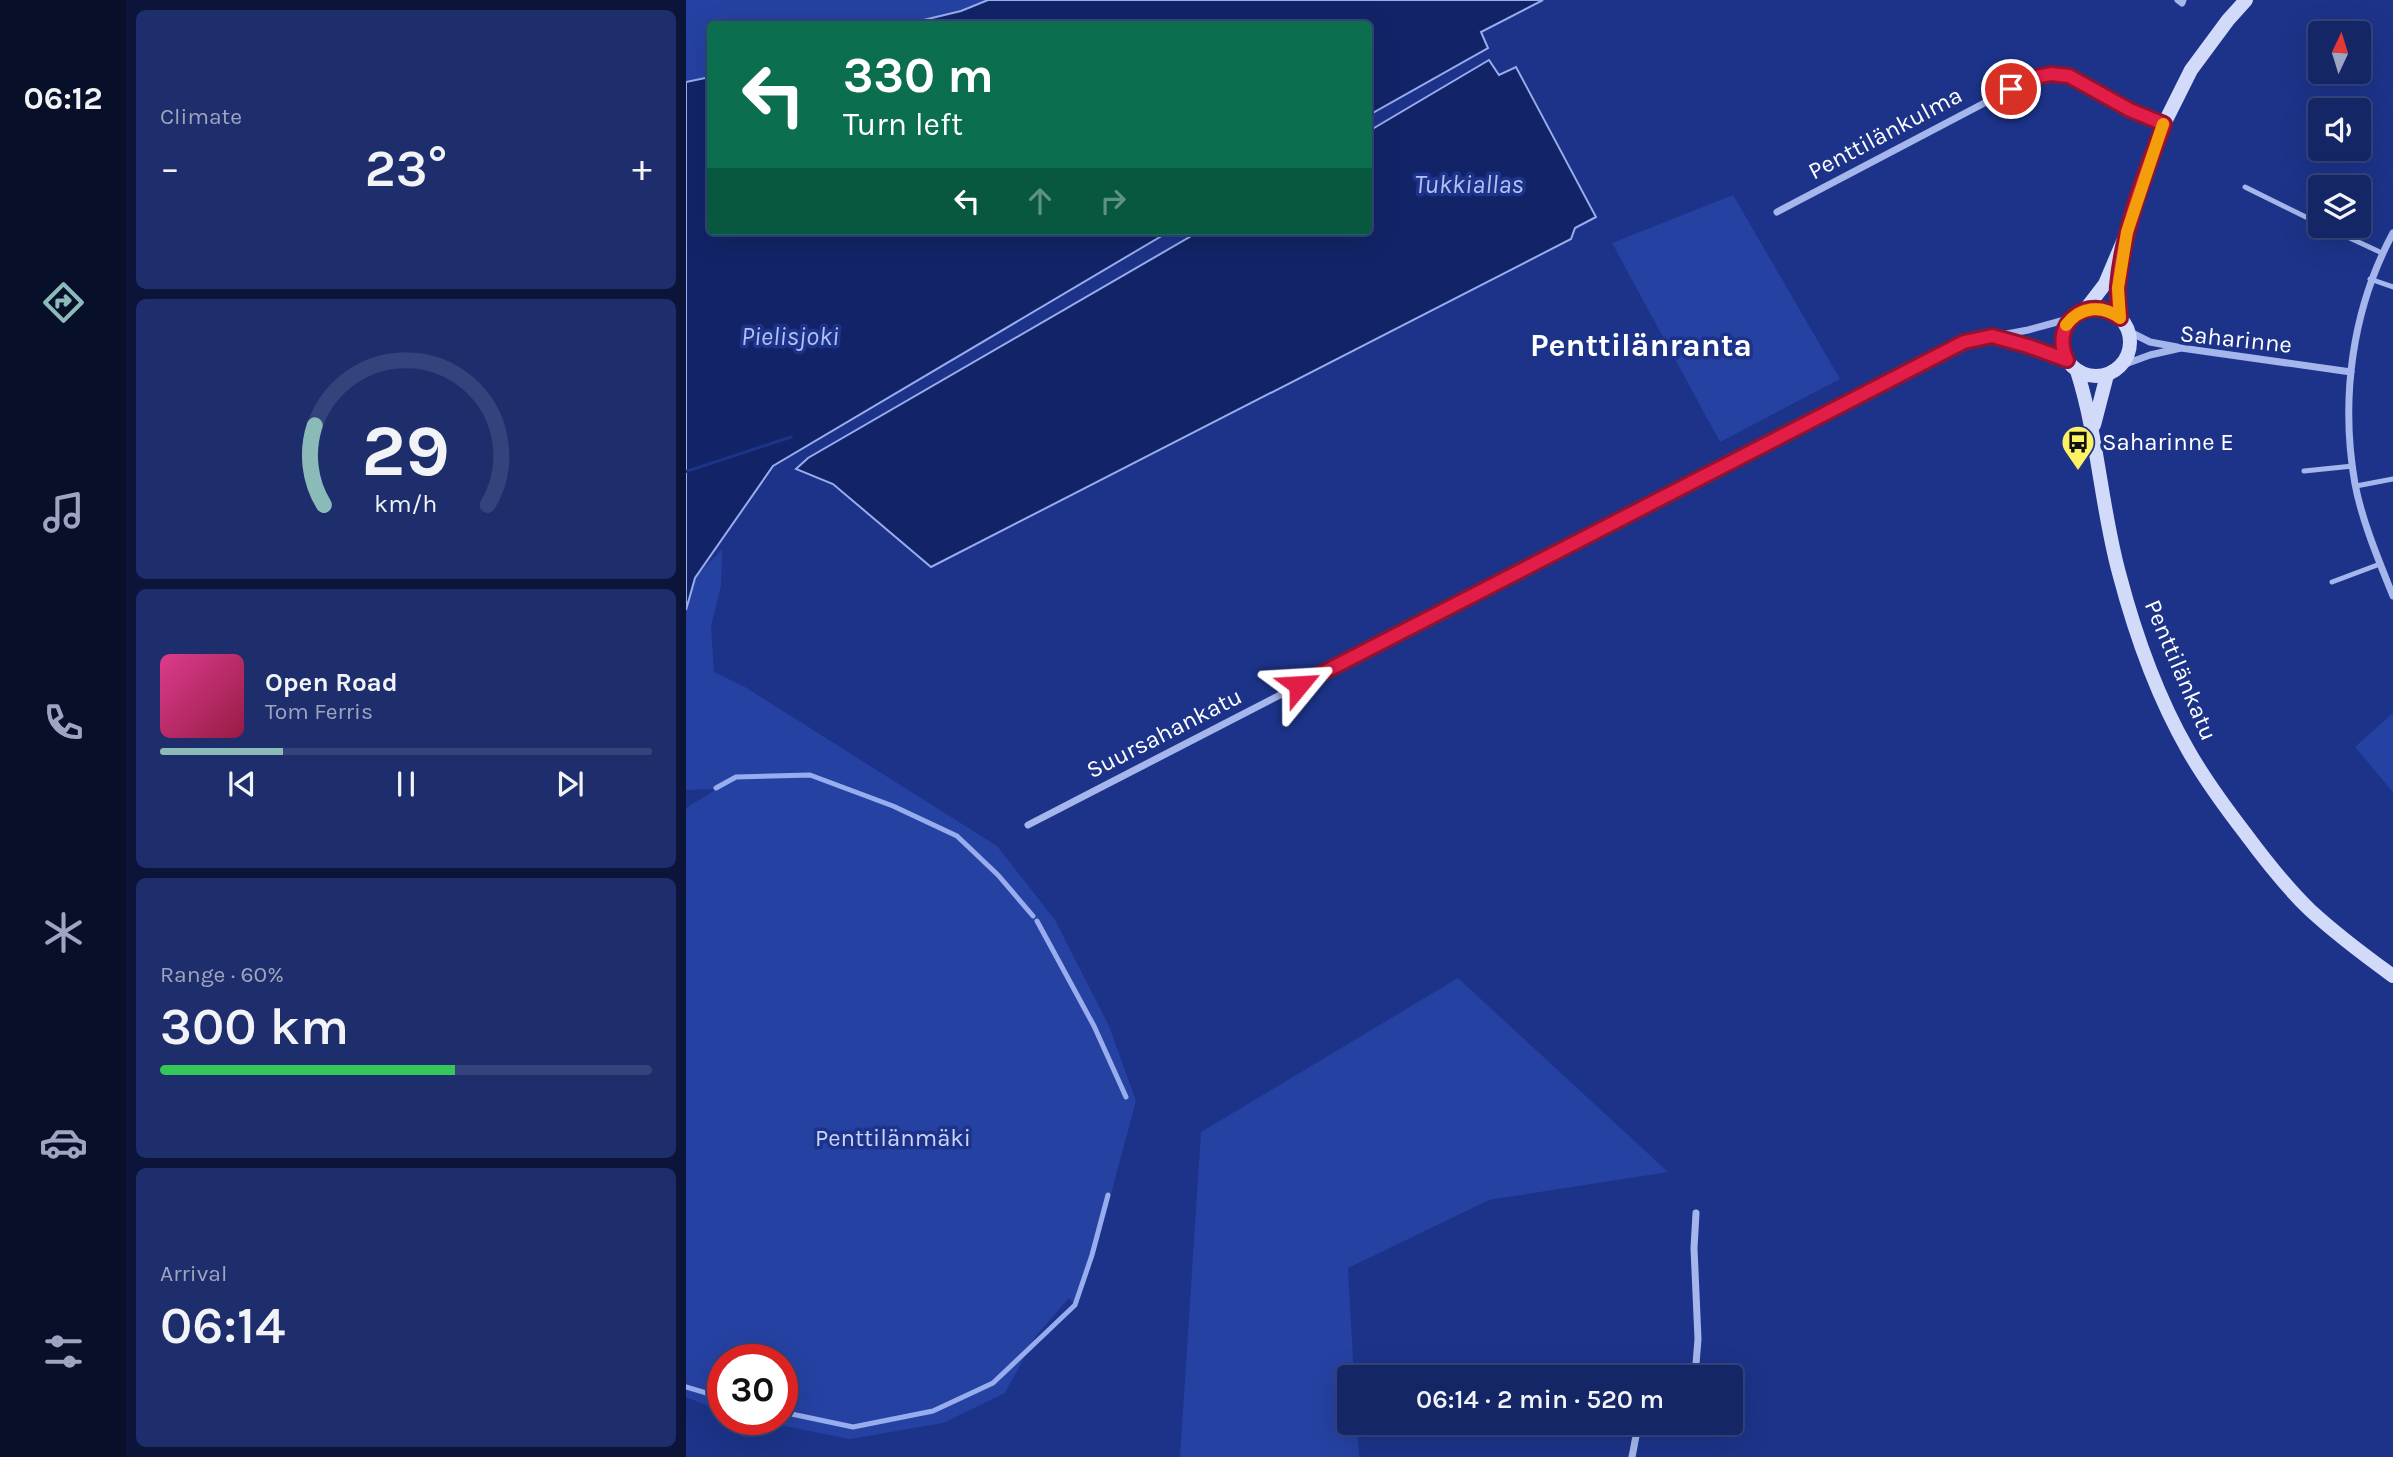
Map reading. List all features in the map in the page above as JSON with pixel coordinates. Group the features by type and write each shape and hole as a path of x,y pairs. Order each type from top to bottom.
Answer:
{"street":[{"path":"2072,366 2063,354 2064,331 2105,284 2127,232 2147,167 2164,124 2191,70 2246,0"},
{"name":"Penttilänkulma","path":"1777,212 2032,78 2051,74 2069,76 2124,107 2164,124"},
{"path":"2120,318 2118,288 2127,232"},
{"path":"2393,233 2370,279 2358,327 2351,372 2349,430 2356,486 2380,565 2393,596"},
{"path":"1992,336 2028,346 2092,376 2107,374 2120,366 2130,346 2128,331 2120,318 2107,310 2092,309 2078,314"},
{"name":"Suursahankatu","path":"1028,825 1964,342 2028,330 2078,314"},
{"path":"2128,331 2150,342 2181,348"},
{"name":"Saharinne","path":"2120,366 2181,348 2351,372"},
{"name":"Penttilänkatu","path":"2072,366 2093,430 2106,514 2133,621 2166,707 2188,749 2208,782 2276,873 2309,909 2393,976"},
{"path":"2093,430 2107,374"},
{"path":"1695,1365 1698,1339 1694,1248 1696,1213"},
{"path":"1632,1457 1637,1435"}],"lane":[{"path":"2245,187 2308,218"},
{"path":"2350,238 2382,253"},
{"path":"2370,279 2393,287"},
{"path":"2304,471 2353,466"},
{"path":"2356,486 2393,478"},
{"path":"2332,582 2380,565"}],"green space":[{"path":"686,0 988,0 961,11 919,21 707,21 707,78 686,82"},
{"path":"1733,195 1840,379 1720,442 1612,243"},
{"name":"Penttilänmäki","path":"722,549 721,586 711,626 714,672 745,687 997,846 1055,920 1109,1026 1136,1101 1094,1257 1076,1307 1069,1298 1036,1336 1005,1393 943,1423 850,1439 798,1429 798,1344 707,1344 707,1406 686,1397 686,808 717,789 686,790 686,579 695,578"},
{"path":"2393,713 2393,792 2355,747"},
{"path":"1458,978 1668,1172 1489,1200 1348,1268 1353,1365 1337,1365 1337,1435 1358,1435 1359,1457 1180,1457 1201,1132"}],"water":[{"path":"988,0 1543,0 1481,32 1488,48 1372,113 1372,21 919,21 961,11"},
{"name":"Tukkiallas","path":"1489,60 1499,75 1516,67 1596,217 1575,228 1571,239 931,567 833,484 796,469 808,458 1193,235 1372,235 1372,129"},
{"name":"Pielisjoki","path":"707,78 707,235 1163,235 773,466 695,578 686,610 686,82"}],"pier":[{"path":"792,435 793,438 686,473 686,470"}],"waterway":[{"path":"716,788 736,777 810,775 893,806 957,836 998,875 1033,916"},
{"path":"1037,921 1094,1026 1126,1097"},
{"path":"798,1415 853,1427 933,1411 993,1383 1075,1305 1108,1195"},
{"path":"686,1387 707,1393"}],"slow traffic":[{"path":"2066,325 2078,314 2092,309 2107,310 2120,318 2118,288 2127,232 2163,124"}],"place":[{"name":"Saharinne E","path":"2078,472"}],"district":[{"name":"Penttilänranta","path":"1641,345"}],"route":[{"path":"1299,685 1964,342 1992,336 2067,360 2063,354 2062,339 2072,318 2092,309 2107,310 2120,318 2118,288 2127,232 2147,167 2164,124 2130,110 2069,76 2051,74 2032,78 2011,89"}]}
